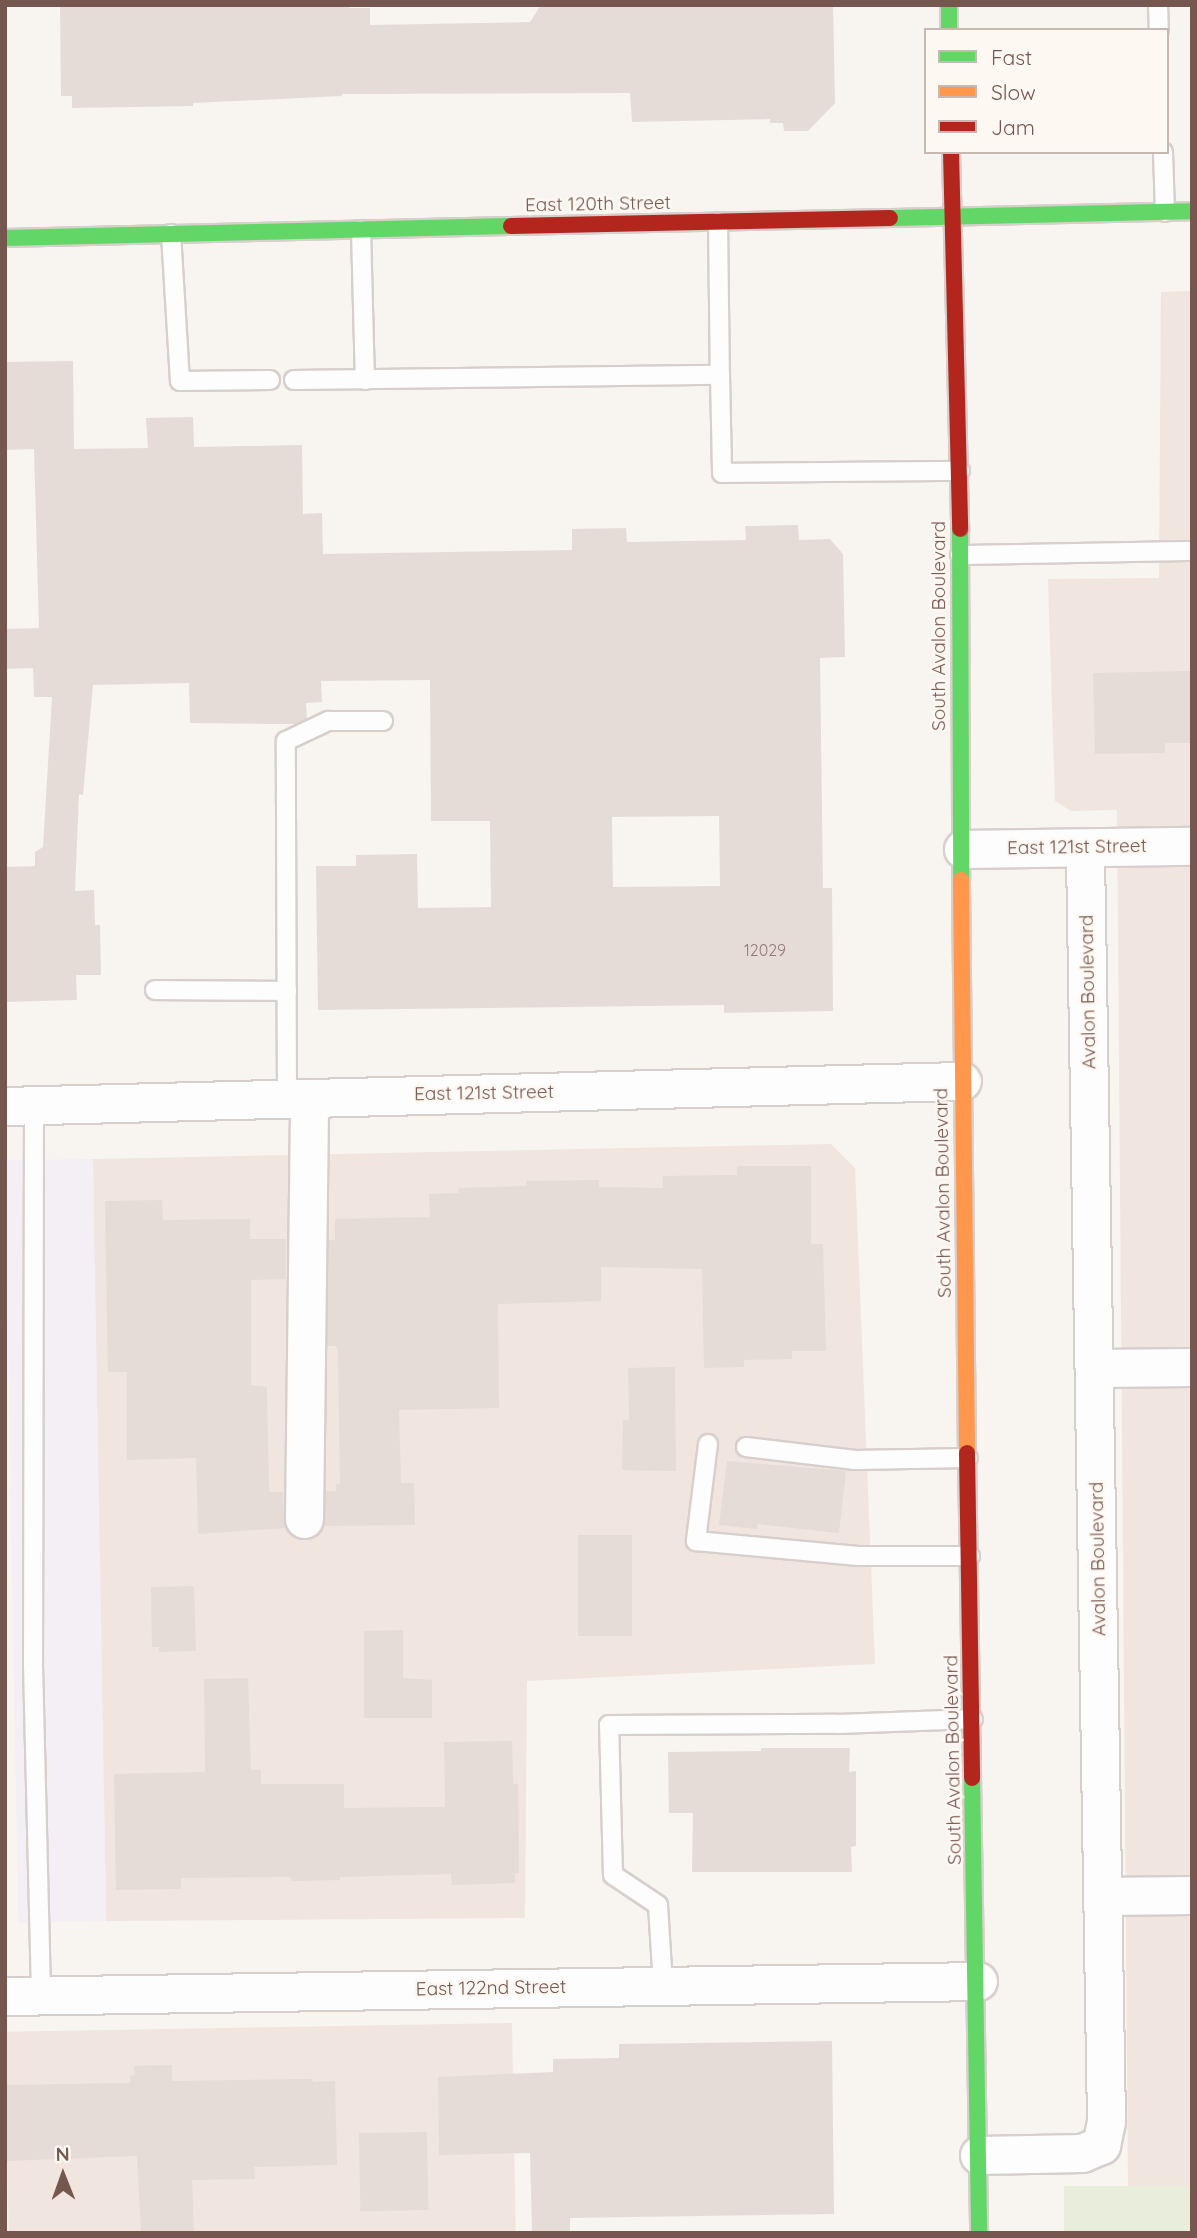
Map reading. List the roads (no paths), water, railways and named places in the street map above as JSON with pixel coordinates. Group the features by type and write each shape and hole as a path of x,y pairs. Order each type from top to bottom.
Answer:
{"main road":[{"path":"949,5 949,28"},
{"name":"South Avalon Boulevard","path":"951,154 960,471 962,1082 978,1981 979,2233"},
{"name":"East 120th Street","path":"5,237 1192,211"}],"street":[{"name":"East 121st Street","path":"963,849 1192,846"},
{"name":"Avalon Boulevard","path":"979,2155 1082,2153 1101,2145 1106,2120 1096,1368 1085,848"},
{"name":"East 121st Street","path":"20,1105 962,1082"},
{"path":"298,1098 304,1518"},
{"path":"1096,1368 1192,1367"},
{"path":"1104,1896 1192,1895"},
{"name":"East 122nd Street","path":"5,1996 978,1981"}],"lane":[{"path":"1158,5 1159,28"},
{"path":"1163,154 1165,212"},
{"path":"718,222 722,473 960,471"},
{"path":"361,230 365,380"},
{"path":"172,234 180,381 270,380"},
{"path":"294,380 720,375"},
{"path":"960,555 1192,551"},
{"path":"298,1098 287,991 285,741 328,721 383,721"},
{"path":"155,990 287,991"},
{"path":"20,1105 41,1996"},
{"path":"708,1444 696,1541 858,1556 970,1556"},
{"path":"746,1447 855,1460 968,1458"},
{"path":"663,1985 658,1905 612,1875 609,1724 838,1724 973,1719"}]}
